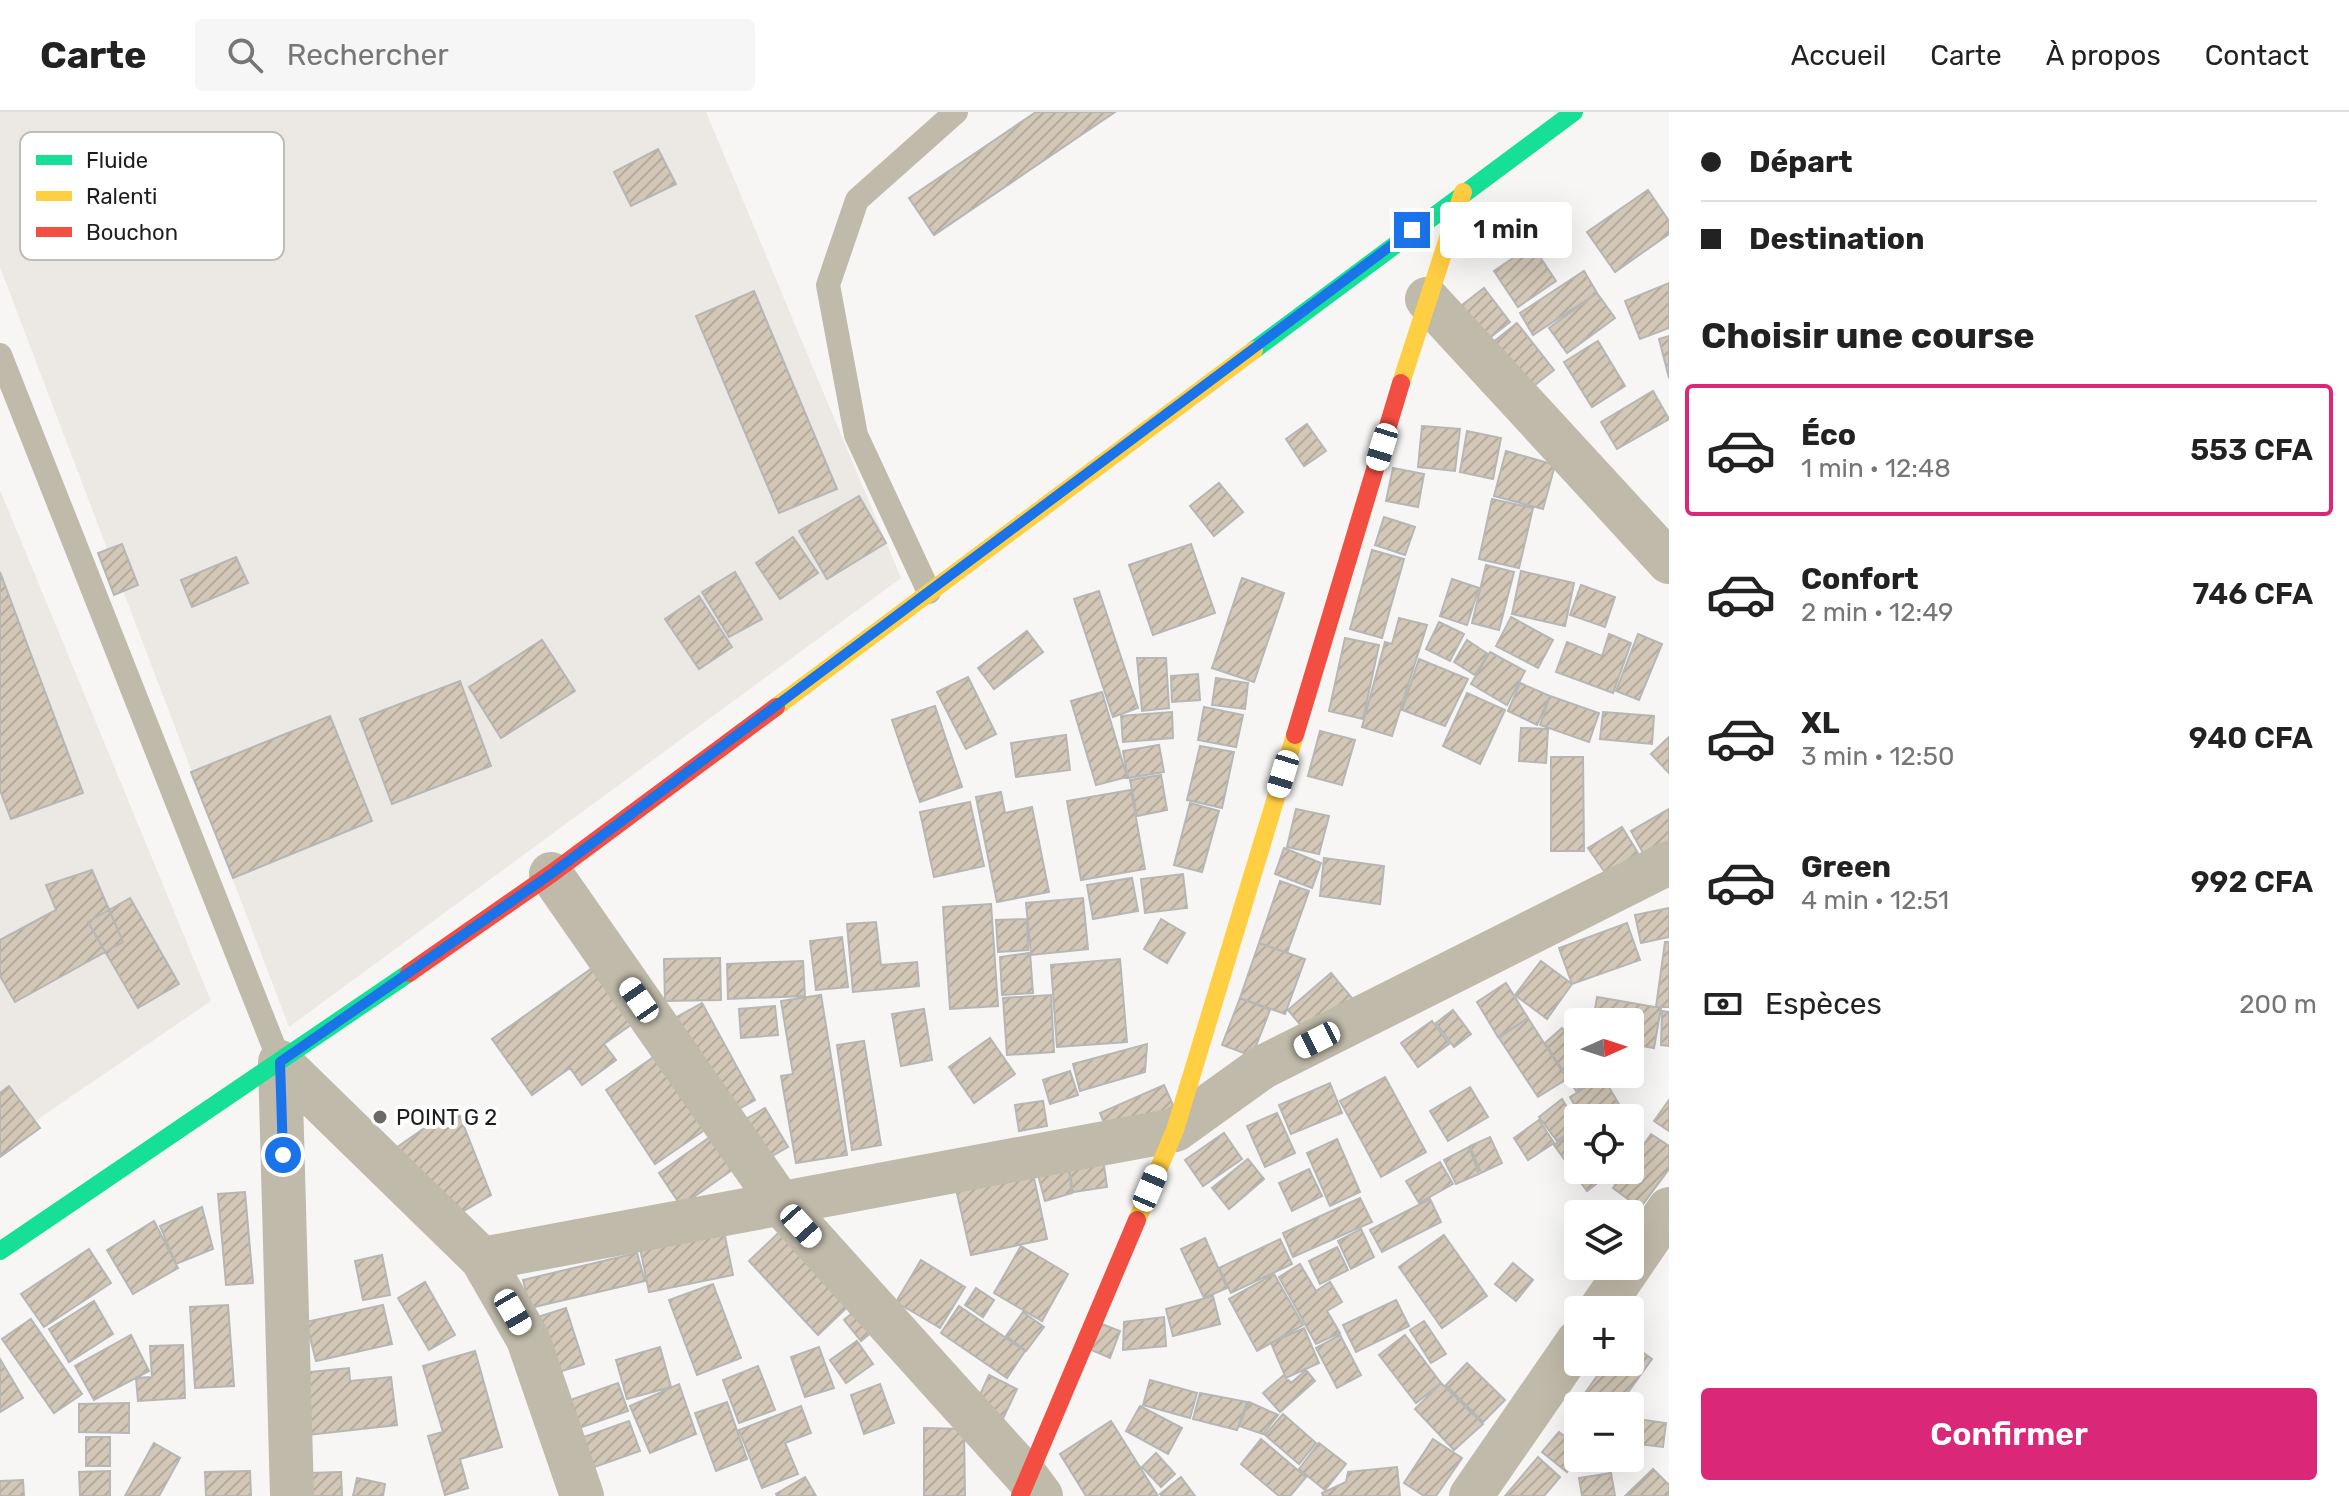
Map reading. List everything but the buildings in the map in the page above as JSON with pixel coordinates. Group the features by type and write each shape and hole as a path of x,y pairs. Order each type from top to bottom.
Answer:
{"street":[{"path":"0,1251 551,874 1574,112"},
{"path":"551,874 780,1203 1029,1490 1175,1130 1427,299 1463,192"},
{"path":"1427,299 1669,562"},
{"path":"482,1259 1175,1130 1263,1067 1669,863"},
{"path":"280,1062 482,1259 528,1339 582,1496"},
{"path":"280,1062 292,1496"},
{"path":"1610,1296 1669,1209"},
{"path":"1471,1496 1564,1361"}],"lane":[{"path":"929,592 856,435 828,285 857,200 956,112"},
{"path":"0,355 280,1062"}],"shaded area":[{"path":"0,112 706,112 901,578 289,1027 0,267"},
{"path":"0,490 211,1001 0,1145"}],"traffic: fast":[{"path":"1254,350 1574,112"},
{"path":"0,1251 409,973"}],"traffic: slow":[{"path":"1401,383 1463,192"},
{"path":"776,707 1254,350"},
{"path":"1137,1220 1175,1130 1295,735"}],"traffic: jam":[{"path":"1295,735 1401,383"},
{"path":"409,973 551,874 776,707"},
{"path":"1020,1496 1137,1220"}],"place":[{"name":"POINT G 2","path":"380,1117"}],"route":[{"path":"283,1155 280,1062 551,874 1412,230"}]}
